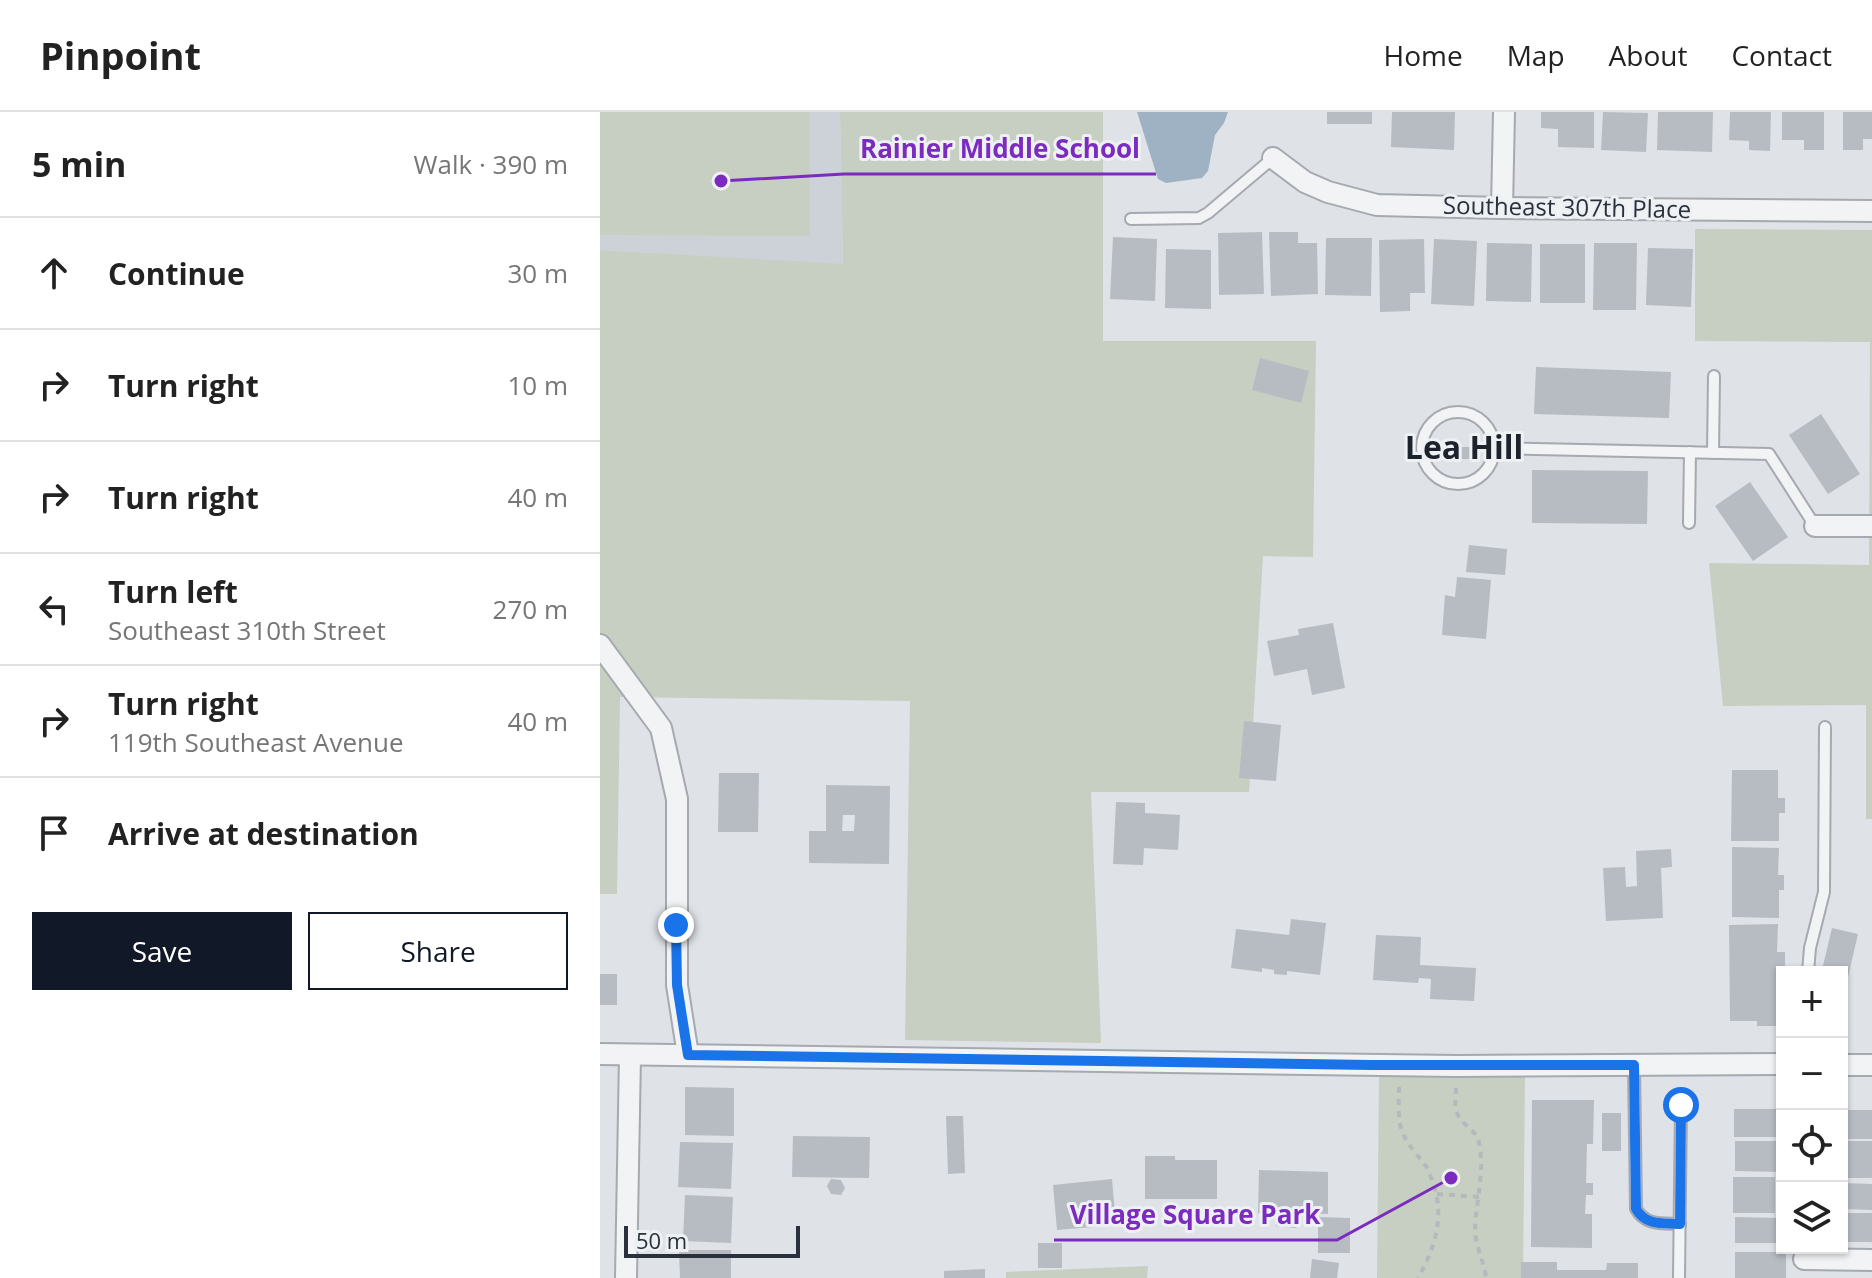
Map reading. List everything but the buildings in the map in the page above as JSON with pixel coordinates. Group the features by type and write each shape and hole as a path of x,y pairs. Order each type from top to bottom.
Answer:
{"street":[{"path":"1502,208 1504,112"},
{"name":"Southeast 307th Place","path":"1273,158 1305,182 1328,192 1377,205 1872,211"},
{"path":"1815,526 1872,526"},
{"path":"600,645 661,728 677,799 677,985 688,1055"},
{"path":"600,1054 1456,1066 1776,1064"},
{"path":"626,1278 630,1055"},
{"path":"1848,1065 1872,1065"},
{"path":"1804,1262 1872,1260"}],"lane":[{"path":"1131,219 1199,218 1273,158"},
{"path":"1713,453 1714,376"},
{"path":"1458,411 1480,418 1488,426 1495,448 1486,472 1476,480 1451,484 1439,480 1430,472 1421,448 1428,426 1436,418 1458,411"},
{"path":"1495,448 1769,454 1815,526"},
{"path":"1689,523 1690,452"},
{"path":"1808,966 1824,892 1825,727"},
{"path":"1634,1065 1636,1209 1647,1221 1680,1224"},
{"path":"1679,1278 1681,1105"}],"path":[{"path":"1398,1065 1400,1125 1414,1153 1428,1169 1437,1194 1437,1233 1428,1261 1418,1278"},
{"path":"1456,1066 1456,1108 1463,1123 1478,1137 1481,1149 1482,1181 1475,1228 1486,1278"},
{"path":"1437,1194 1480,1197"}],"shaded area":[{"path":"600,112 840,112 843,265 600,250"}],"green space":[{"path":"600,112 809,112 810,236 600,235"},
{"path":"840,112 1103,112 1103,341 1316,341 1313,557 1263,556 1249,792 1091,792 1101,1043 905,1040 910,701 620,697 617,894 600,894 600,250 843,264"},
{"path":"1695,229 1872,230 1872,819 1866,819 1866,705 1723,706 1709,563 1869,565 1870,342 1695,341"},
{"path":"1379,1076 1525,1077 1523,1278 1377,1278"},
{"path":"1148,1266 1147,1278 1006,1278 1006,1272"}],"water":[{"path":"1137,112 1228,112 1215,135 1208,171 1202,178 1166,183 1158,179"}],"place":[{"name":"Rainier Middle School","path":"721,181"},
{"name":"Village Square Park","path":"1451,1178"}],"district":[{"name":"Lea Hill","path":"1464,448"}],"route":[{"path":"676,925 677,985 688,1055 1456,1066 1634,1065 1636,1209 1647,1221 1680,1224 1681,1105"}]}
